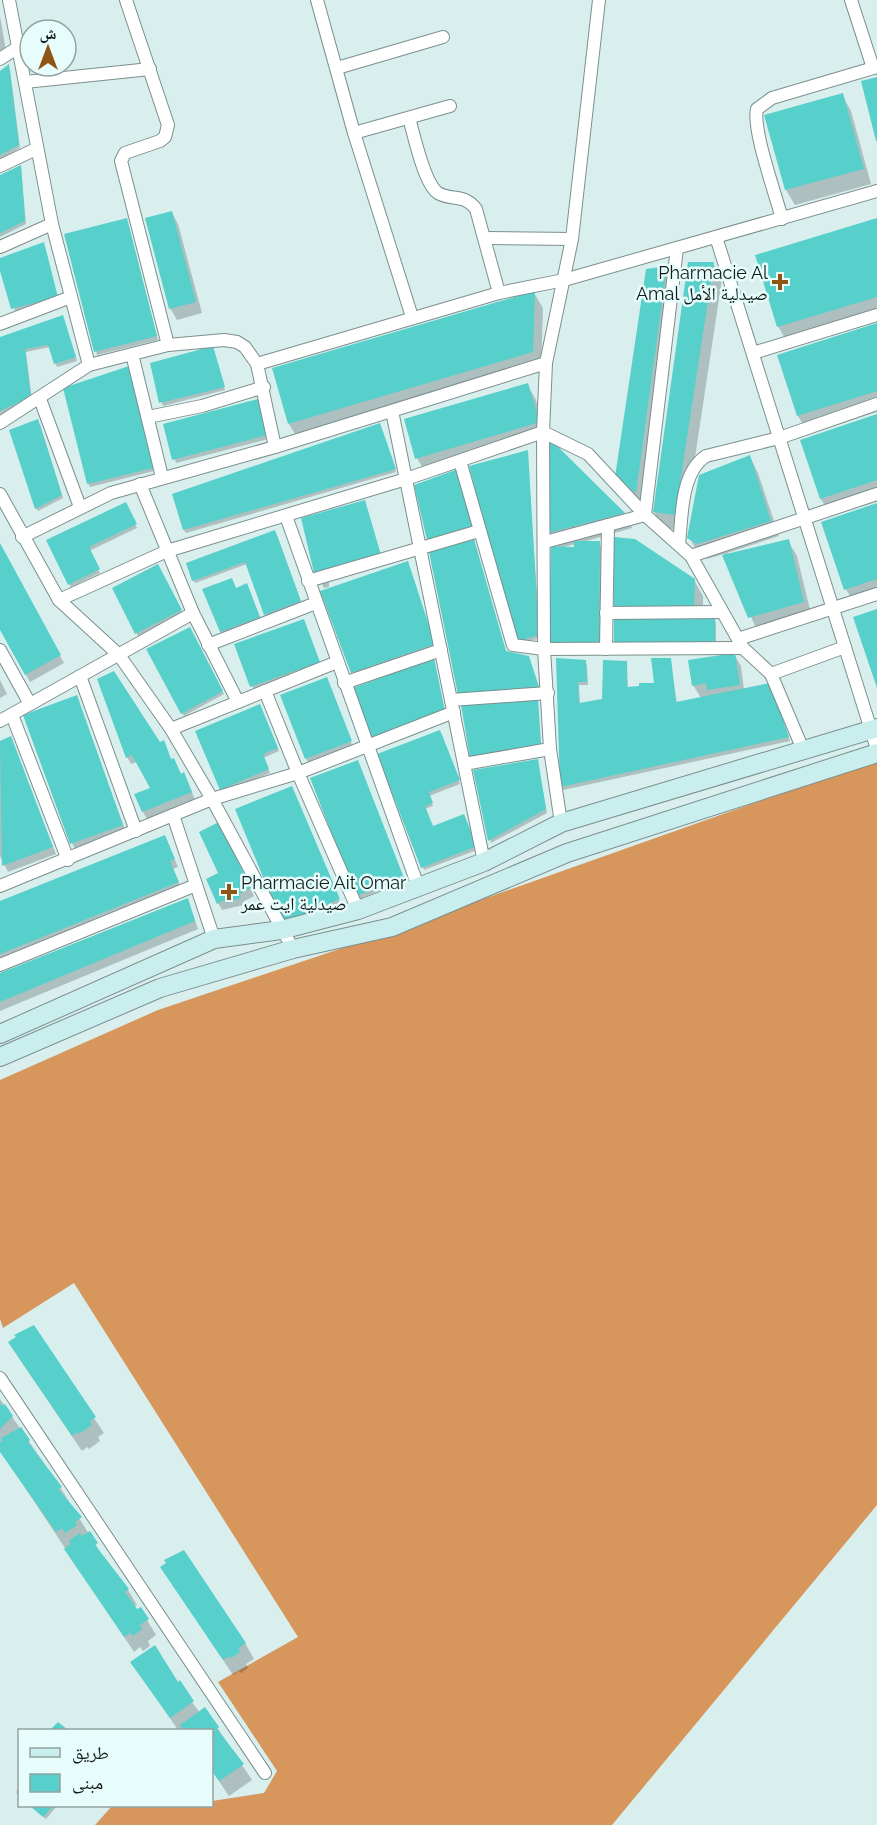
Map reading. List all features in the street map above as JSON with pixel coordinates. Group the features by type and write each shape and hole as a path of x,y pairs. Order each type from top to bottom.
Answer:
{"street":[{"path":"9,0 18,38"},
{"path":"126,0 166,116 167,132 160,141 125,153 121,161 168,345"},
{"path":"317,0 354,133 412,317"},
{"path":"561,823 550,749 544,650 543,432 546,363 572,239 599,0"},
{"path":"782,219 761,141 756,118 758,109 772,98 875,67 851,0"},
{"path":"337,68 443,37"},
{"path":"0,60 18,47"},
{"path":"25,82 150,69"},
{"path":"24,78 36,149 52,224 89,365"},
{"path":"354,133 450,106"},
{"path":"409,118 429,182 439,194 471,201 480,216 499,293"},
{"path":"0,166 36,149"},
{"path":"257,364 412,317 499,293 564,280 877,191"},
{"path":"0,247 52,224"},
{"path":"716,237 845,647 874,729 877,748"},
{"path":"486,238 572,239"},
{"path":"645,516 677,248"},
{"path":"0,324 71,297"},
{"path":"753,353 877,315"},
{"path":"0,423 89,365 168,345 211,339 231,341 245,347 257,364 264,387 275,447"},
{"path":"132,354 162,477"},
{"path":"22,537 80,507 140,484 275,447 546,363"},
{"path":"148,417 202,406 264,387"},
{"path":"40,399 80,507"},
{"path":"679,545 687,486 699,461 706,456 779,438 877,404"},
{"path":"392,411 484,862"},
{"path":"59,600 167,551 406,479 543,432 588,453 645,516 691,556 740,644 771,674 804,752"},
{"path":"460,461 513,644 544,650 740,644 833,608 877,594"},
{"path":"140,484 193,613 238,702"},
{"path":"0,494 59,600 119,655 171,729 212,799 293,949"},
{"path":"691,556 877,494"},
{"path":"286,516 419,889"},
{"path":"545,542 645,516"},
{"path":"606,649 608,525"},
{"path":"308,581 479,531"},
{"path":"208,645 316,603"},
{"path":"606,612 722,612"},
{"path":"0,721 193,613"},
{"path":"771,674 845,647"},
{"path":"0,650 30,704"},
{"path":"344,683 441,650"},
{"path":"171,729 337,662"},
{"path":"80,676 136,831"},
{"path":"265,691 358,910"},
{"path":"0,886 212,799 298,773 367,747 453,706 548,693"},
{"path":"12,715 68,860"},
{"path":"0,1034 214,939 281,930 358,910 419,889 484,862 561,823 804,752 874,729"},
{"path":"464,764 550,749"},
{"path":"0,1057 160,988 293,949 392,927 567,853 877,753"},
{"path":"173,815 214,939"},
{"path":"0,965 196,885"},
{"path":"0,1378 265,1773"}],"shaded area":[{"path":"877,757 877,1505 612,1825 95,1825 111,1807 213,1807 213,1801 264,1793 277,1771 218,1682 298,1637 74,1283 3,1328 0,1319 0,1080 158,1010 387,933 836,774"}],"building":[{"path":"9,64 19,145 0,155 0,71"},
{"path":"877,77 877,141 876,141 861,81"},
{"path":"843,93 864,169 785,190 764,115"},
{"path":"21,165 25,221 0,233 0,175"},
{"path":"172,211 196,302 169,309 145,218"},
{"path":"127,218 157,336 94,352 64,234"},
{"path":"877,218 877,297 777,327 755,255"},
{"path":"44,242 58,297 11,309 0,271 0,258"},
{"path":"688,262 714,262 675,515 653,512"},
{"path":"667,266 636,493 615,477 646,269"},
{"path":"535,291 533,352 288,424 272,368"},
{"path":"63,315 76,357 54,364 48,345 25,349 31,397 0,411 0,337"},
{"path":"877,323 877,391 797,416 777,355"},
{"path":"213,346 225,387 159,403 150,363"},
{"path":"129,366 153,468 87,484 63,388"},
{"path":"528,383 540,422 415,459 404,419"},
{"path":"258,399 267,435 172,460 163,424"},
{"path":"877,414 877,480 820,499 800,440"},
{"path":"38,419 62,495 35,509 9,430"},
{"path":"380,423 396,469 183,530 172,494"},
{"path":"550,439 625,513 548,533"},
{"path":"528,450 539,635 515,642 469,466"},
{"path":"750,455 771,521 697,544 687,538 699,475"},
{"path":"458,469 472,526 427,540 414,485"},
{"path":"365,500 381,555 314,573 301,518"},
{"path":"126,502 137,524 89,547 100,569 68,585 46,540"},
{"path":"877,503 877,579 844,590 821,522"},
{"path":"275,530 301,601 264,615 245,562 192,581 186,563"},
{"path":"614,537 635,539 695,579 694,609 614,608"},
{"path":"474,539 506,651 529,656 539,687 458,695 429,552"},
{"path":"789,539 804,602 748,618 722,555"},
{"path":"574,541 600,541 599,643 549,642 551,546 574,547"},
{"path":"0,543 61,655 25,675 0,630"},
{"path":"408,561 435,644 351,673 320,591"},
{"path":"158,564 182,610 135,634 112,588"},
{"path":"232,578 236,588 247,583 260,617 220,632 202,589"},
{"path":"877,609 877,688 853,617"},
{"path":"614,617 715,618 715,644 614,644"},
{"path":"304,619 320,662 250,687 234,644"},
{"path":"190,627 223,691 181,714 146,649"},
{"path":"735,653 740,685 707,690 706,683 692,686 688,660"},
{"path":"434,658 445,711 368,741 350,689"},
{"path":"556,658 586,660 587,682 578,682 579,703 602,699 603,660 627,661 627,687 639,686 639,683 654,683 651,658 671,658 676,702 770,683 789,737 560,787"},
{"path":"114,671 160,742 164,740 171,759 174,758 181,774 184,772 192,792 142,812 134,794 150,788 132,755 126,758 97,679"},
{"path":"327,677 352,741 305,759 280,695"},
{"path":"77,695 123,825 70,844 23,715"},
{"path":"538,698 541,744 470,758 461,705"},
{"path":"260,704 278,748 263,754 269,769 220,790 195,731"},
{"path":"440,730 460,780 429,792 433,803 425,806 433,826 464,814 477,846 421,868 377,754"},
{"path":"11,736 53,847 2,866 0,741"},
{"path":"538,759 546,809 488,841 473,770"},
{"path":"358,760 404,878 356,896 310,778"},
{"path":"292,786 340,899 282,923 235,809"},
{"path":"219,822 251,888 239,894 241,898 226,903 224,900 217,904 206,879 218,873 199,832"},
{"path":"165,835 175,859 170,861 179,882 0,954 0,901"},
{"path":"188,898 195,921 0,1002 0,973"},
{"path":"34,1325 96,1417 90,1421 92,1425 79,1434 77,1432 72,1436 8,1342 16,1337 14,1335"},
{"path":"0,1403 2,1406 5,1404 13,1416 0,1429"},
{"path":"21,1427 30,1440 28,1442 62,1487 58,1489 82,1517 75,1522 77,1525 65,1533 62,1528 56,1532 0,1452 0,1442 3,1441 1,1438"},
{"path":"90,1531 98,1543 95,1545 129,1589 125,1592 137,1609 141,1607 149,1619 140,1625 142,1629 133,1636 130,1633 124,1637 64,1549 71,1544 69,1541 80,1533 82,1536"},
{"path":"184,1550 246,1643 238,1648 240,1652 231,1658 229,1656 223,1660 160,1567 166,1563 164,1560"},
{"path":"155,1645 178,1682 180,1680 194,1701 170,1718 130,1662"},
{"path":"205,1707 219,1727 217,1729 244,1764 219,1781 213,1772 213,1729 183,1729 180,1725"},
{"path":"58,1722 67,1729 51,1729"},
{"path":"31,1807 52,1807 43,1817"}],"place":[{"name":"Pharmacie Al Amal صيدلية الأمل","path":"780,282"},
{"name":"Pharmacie Ait Omar صيدلية ايت عمر","path":"229,892"}]}
